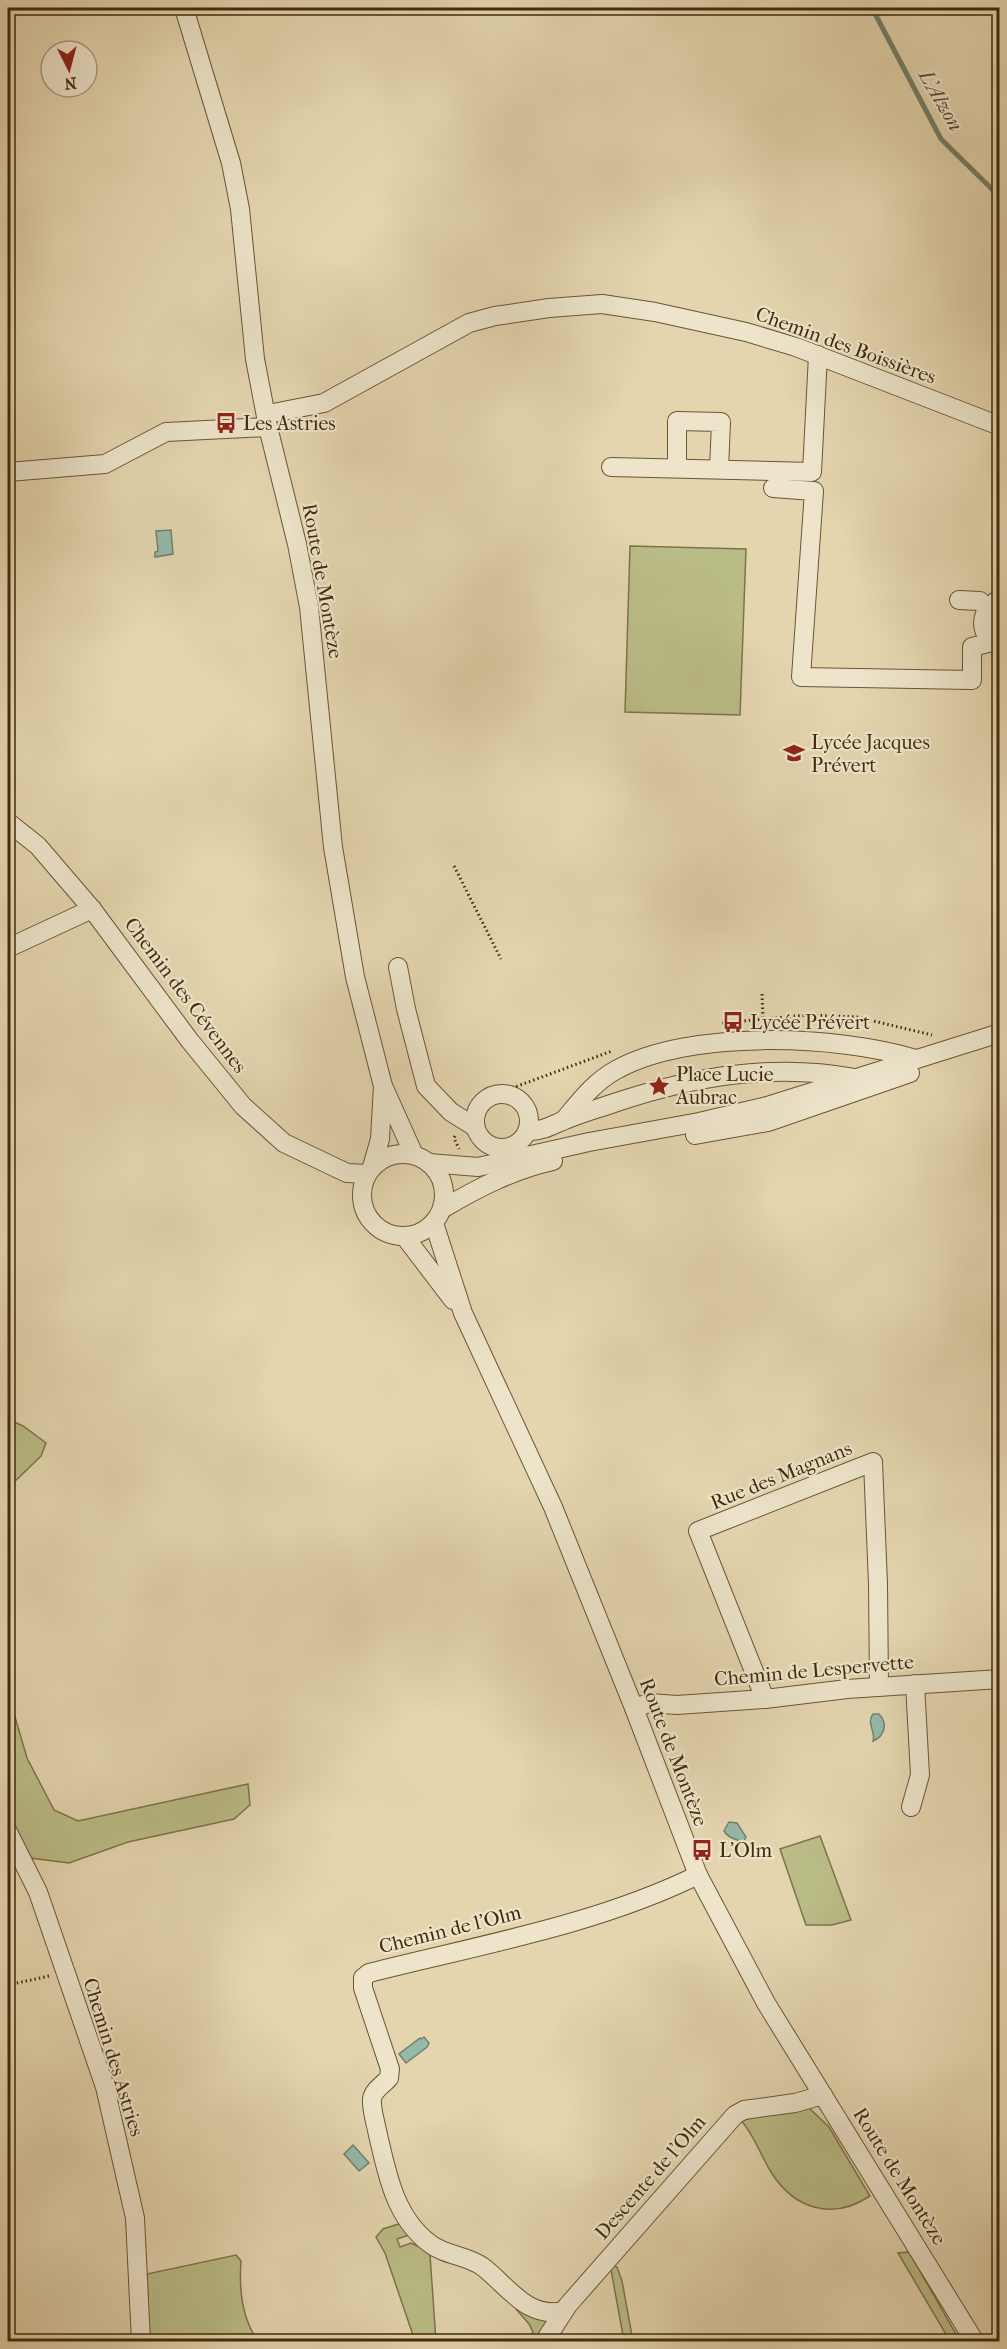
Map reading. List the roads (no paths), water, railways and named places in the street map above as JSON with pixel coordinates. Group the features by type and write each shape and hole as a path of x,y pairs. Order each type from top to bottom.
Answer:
{"street":[{"name":"Route de Montèze","path":"184,8 225,142 240,209 255,359 309,607 330,831 346,933 383,1086 380,1139 367,1177"},
{"name":"Chemin des Boissières","path":"268,421 324,403 469,323 495,316 549,308 602,304 655,312 746,332 818,355 999,426"},
{"path":"611,467 812,472 818,355"},
{"path":"8,472 105,464 166,432 268,421"},
{"path":"677,468 677,421 721,422 719,469"},
{"path":"773,488 814,491 801,677 972,680 972,647 996,644"},
{"path":"958,600 993,604 983,615 983,630 996,644"},
{"name":"Chemin des Cévennes","path":"8,822 38,846 92,909 190,1041 243,1106 284,1143 347,1173 367,1177"},
{"path":"8,948 92,909"},
{"path":"398,967 426,1086 451,1112 475,1128 484,1141 498,1147 515,1144 527,1131 528,1113 517,1098 499,1094 483,1102 477,1109 475,1128"},
{"path":"999,1033 767,1106 699,1122 568,1146 478,1167 392,1155 367,1177 362,1205 373,1223 391,1235 405,1237 416,1235 438,1216 482,1185 541,1164 768,1122 932,1065 999,1046"},
{"path":"564,1120 592,1086 616,1070 672,1051 709,1044 789,1040 830,1042 887,1050 916,1059"},
{"path":"527,1131 538,1132 564,1120 667,1085 722,1075 765,1071 826,1072 857,1078"},
{"path":"383,1086 421,1159 438,1172 445,1196 438,1216"},
{"path":"478,1167 498,1147"},
{"name":"Route de Montèze","path":"438,1216 464,1313 553,1508 634,1708 698,1875 766,2003 975,2342"},
{"name":"Route de Montèze","path":"405,1237 464,1313"},
{"name":"Rue des Magnans","path":"765,1699 698,1531 873,1462 879,1686"},
{"name":"Chemin de Lespervette","path":"634,1708 649,1703 677,1705 765,1699 879,1686 999,1679"},
{"path":"911,1807 920,1775 915,1684"},
{"name":"Chemin des Astries","path":"8,1832 38,1893 105,2087 135,2218 141,2342"},
{"name":"Chemin de l'Olm","path":"563,2311 547,2312 531,2308 476,2262 442,2251 430,2244 405,2216 394,2196 376,2126 372,2099 375,2091 389,2078 390,2069 363,1988 363,1978 369,1973 572,1922 646,1897 698,1875"},
{"name":"Descente de l'Olm","path":"544,2342 563,2311 735,2115 744,2110 795,2103 823,2095"}],"waterway":[{"name":"L'Alzon","path":"872,8 941,139 1000,197"}],"place":[{"name":"Les Astries","path":"226,423"},
{"name":"Lycée Jacques Prévert","path":"794,753"},
{"name":"Lycée Prévert","path":"733,1022"},
{"name":"Place Lucie Aubrac","path":"659,1086"},
{"name":"L'Olm","path":"702,1850"}]}
